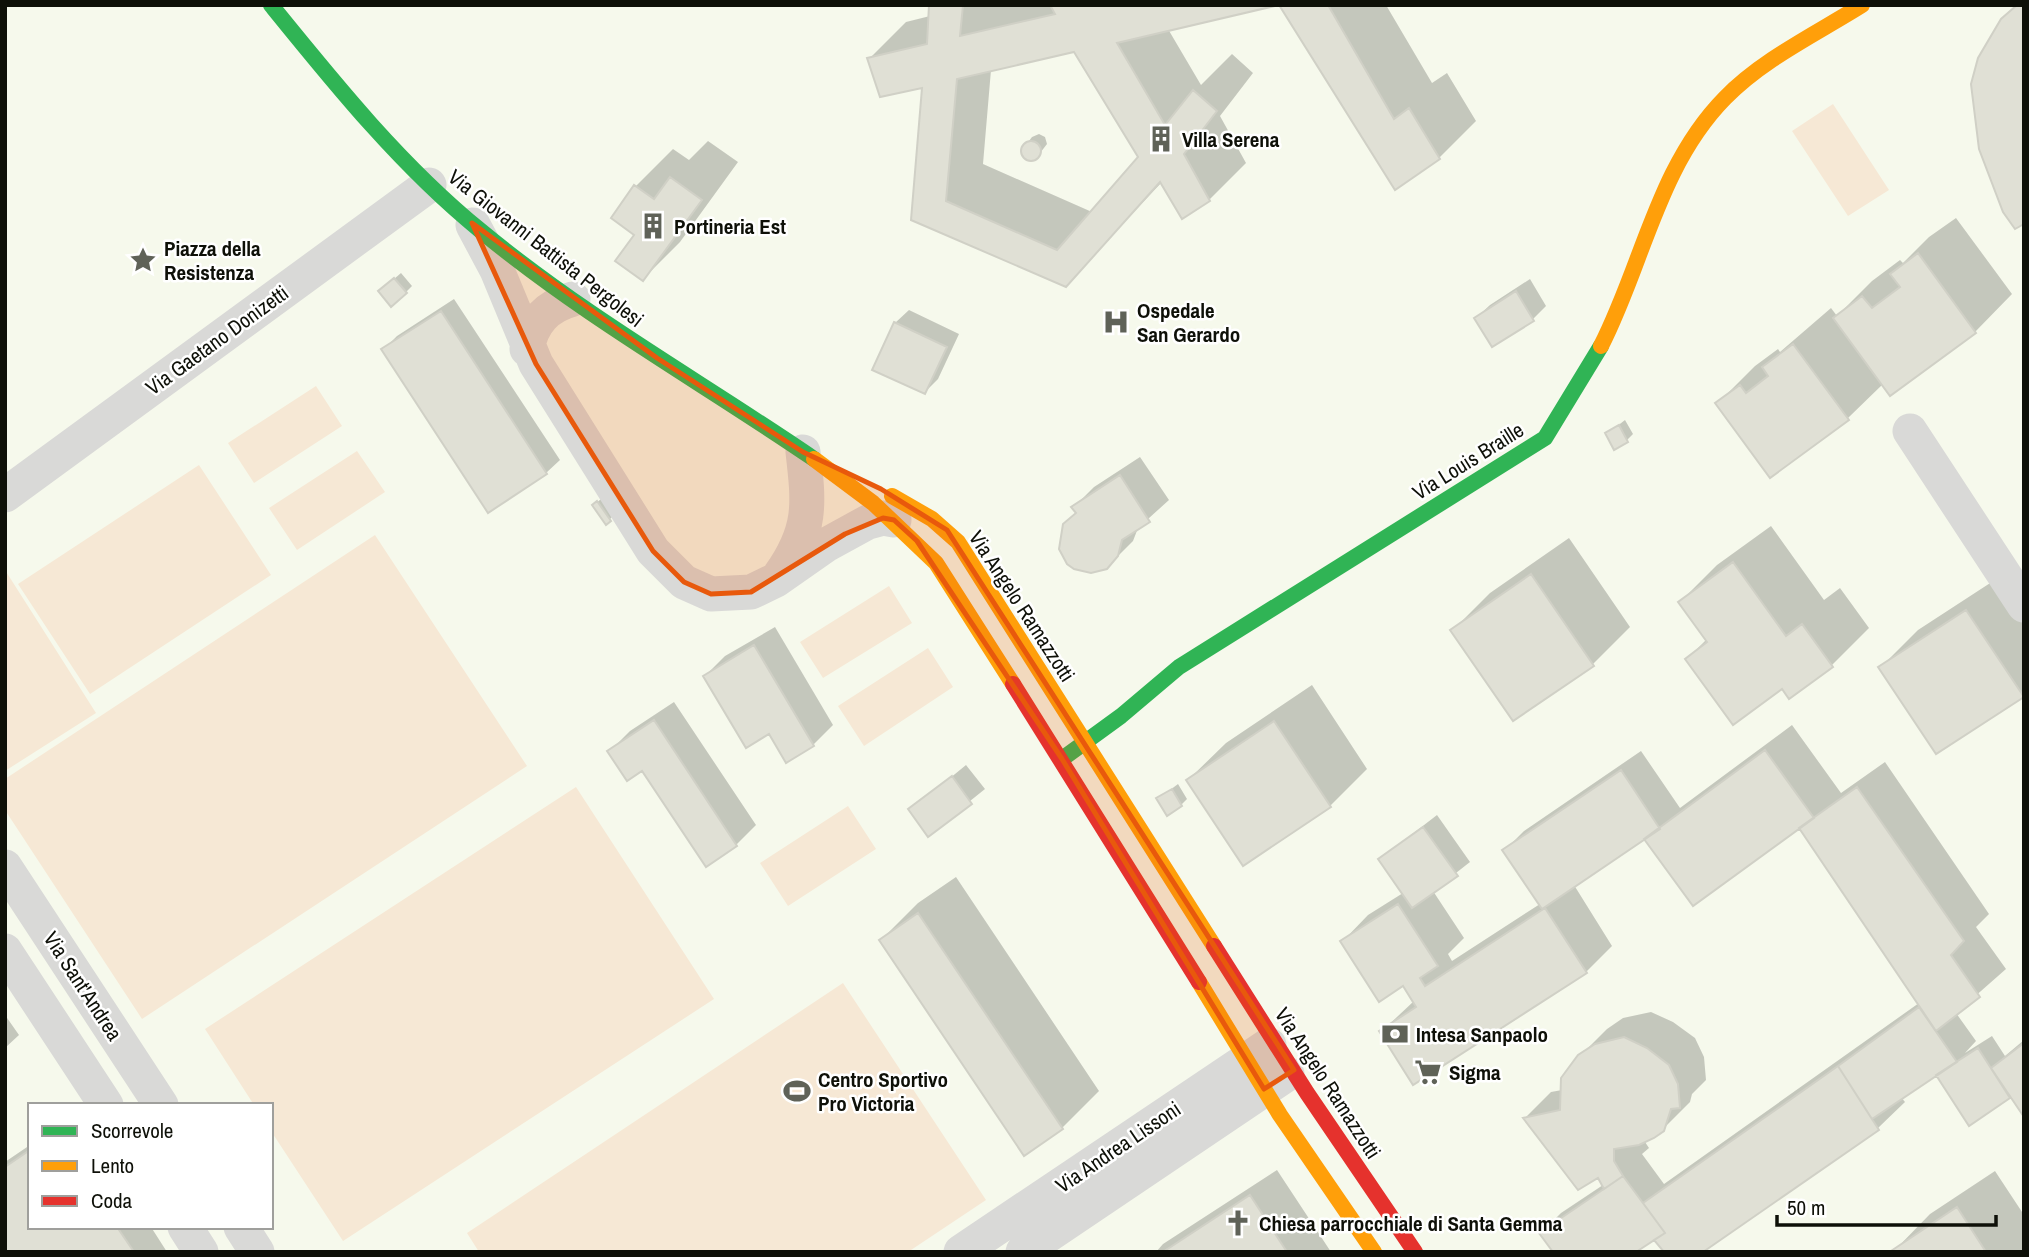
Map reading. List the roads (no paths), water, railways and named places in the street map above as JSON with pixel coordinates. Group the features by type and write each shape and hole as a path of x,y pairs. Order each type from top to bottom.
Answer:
{"street":[{"name":"Via Giovanni Battista Pergolesi","path":"271,5 307,50 429,185 472,223 657,358 803,452"},
{"name":"Via Louis Braille","path":"1062,759 1178,667 1545,438 1578,390 1611,324 1654,210 1689,146 1712,112 1755,74 1862,5"},
{"name":"Via Gaetano Donizetti","path":"5,495 429,185"},
{"path":"472,223 497,270 527,349 653,551 673,575 697,590 718,594 751,592 776,580 826,545 868,522 883,518 894,520"},
{"path":"527,349 530,334 538,319 559,304 573,299"},
{"path":"1910,430 2024,605"},
{"name":"Via Angelo Ramazzotti","path":"803,452 881,489 947,530 975,568 1275,1041 1415,1252"},
{"path":"776,580 794,551 806,520 809,502 803,452"},
{"path":"803,452 894,520 936,564 1062,759 1256,1075 1374,1252"},
{"name":"Via Sant'Andrea","path":"5,867 160,1103"},
{"path":"5,951 105,1103"},
{"name":"Via Andrea Lissoni","path":"1023,1252 1256,1075 1275,1041"},
{"name":"Via Andrea Lissoni","path":"961,1252 1256,1075 1294,1070"},
{"path":"187,1229 201,1252"},
{"path":"242,1229 257,1252"}],"place":[{"name":"Villa Serena","path":"1161,139"},
{"name":"Portineria Est","path":"653,226"},
{"name":"Piazza della Resistenza","path":"143,260"},
{"name":"Ospedale San Gerardo","path":"1116,322"},
{"name":"Intesa Sanpaolo","path":"1395,1034"},
{"name":"Sigma","path":"1428,1072"},
{"name":"Centro Sportivo Pro Victoria","path":"797,1091"},
{"name":"Chiesa parrocchiale di Santa Gemma","path":"1238,1223"}]}
